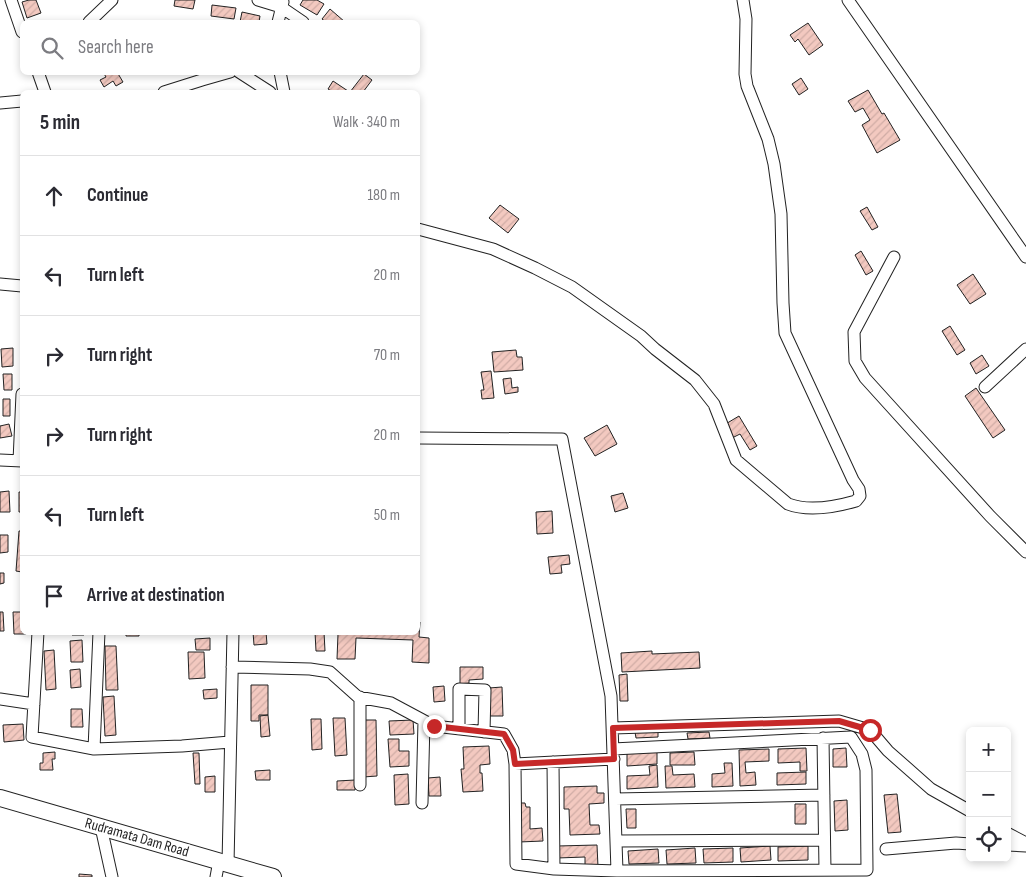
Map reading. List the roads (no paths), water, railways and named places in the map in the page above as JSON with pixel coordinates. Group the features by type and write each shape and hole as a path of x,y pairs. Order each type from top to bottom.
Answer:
{"highway":[{"name":"Rudramata Dam Road","path":"0,798 101,827 221,867 273,877"}],"street":[{"path":"11,0 20,26"},
{"path":"91,20 112,0"},
{"path":"258,0 282,4 301,20"},
{"path":"420,230 493,249 535,268 572,286 641,336 654,349 695,380 714,404 736,460 788,504 799,508 818,508 856,501 860,496 859,490 785,333 781,214 774,164 768,139 747,86 745,74 746,19 743,0"},
{"path":"848,0 1026,257"},
{"path":"278,20 282,4"},
{"path":"39,75 44,90"},
{"path":"170,90 220,75"},
{"path":"244,75 267,90"},
{"path":"281,75 284,90"},
{"path":"0,103 20,101"},
{"path":"894,257 854,332 855,361 865,378 990,516 1026,552"},
{"path":"0,284 20,286"},
{"path":"985,387 1026,350"},
{"path":"420,438 562,439 611,696 617,871"},
{"path":"0,460 20,461"},
{"path":"38,635 32,737 94,749 182,746 230,742"},
{"path":"94,749 99,635"},
{"path":"221,867 230,742 233,635"},
{"path":"232,667 310,669 330,672 360,697 391,703 434,726 504,734 513,750 515,764 516,864 554,869 617,871 867,870 866,770 862,754 851,737 614,754 554,762 515,764"},
{"path":"459,729 459,690 485,690 484,732"},
{"path":"360,697 360,785"},
{"path":"0,699 34,704"},
{"path":"422,803 424,721"},
{"path":"613,728 839,721 870,730 888,751 931,788 966,809"},
{"path":"823,738 825,870"},
{"path":"554,762 554,869"},
{"path":"615,800 824,795"},
{"path":"101,827 112,877"},
{"path":"1011,835 1026,844"},
{"path":"616,841 824,840"},
{"path":"886,848 966,844"},
{"path":"1011,845 1026,844"}]}
